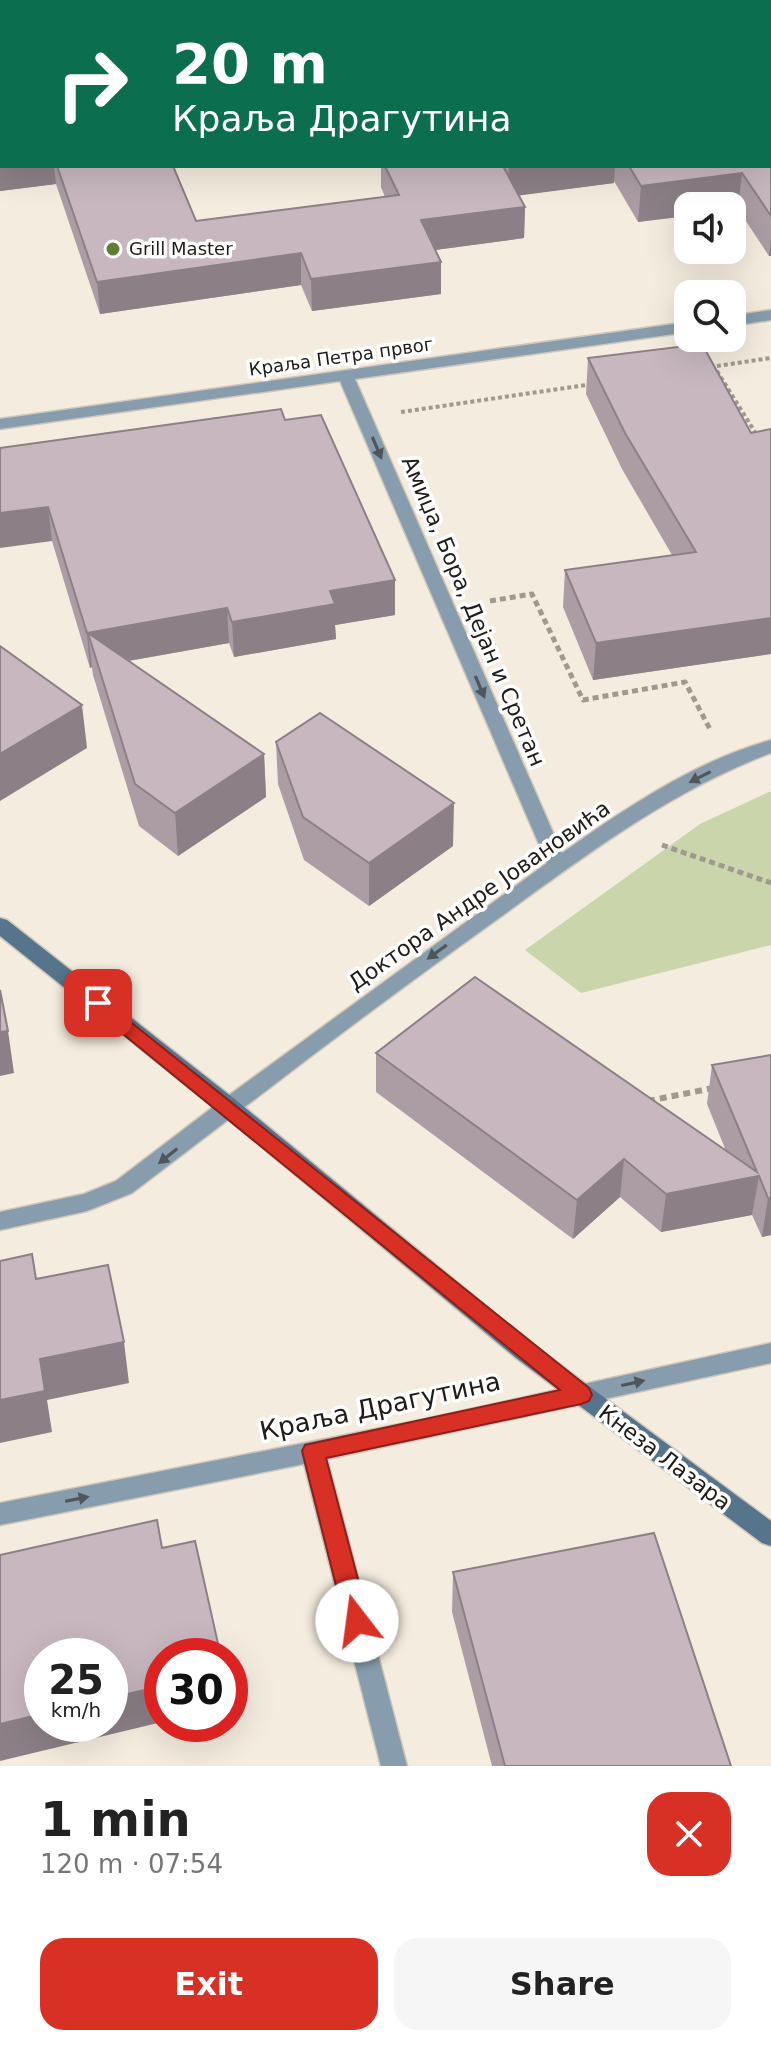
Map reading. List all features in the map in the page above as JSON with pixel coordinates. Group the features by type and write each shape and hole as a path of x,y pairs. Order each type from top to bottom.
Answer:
{"street":[{"path":"746,319 771,315"},
{"name":"Краља Петра првог","path":"0,424 674,329"},
{"name":"Амиџа, Бора, Дејан и Сретан","path":"346,377 558,866"},
{"name":"Доктора Андре Јовановића","path":"0,1221 87,1202 124,1187 558,866 678,788 740,756 771,746"},
{"name":"Кнеза Лазара","path":"0,925 229,1107 581,1395 771,1535"},
{"name":"Краља Драгутина","path":"0,1514 771,1353"},
{"path":"313,1451 394,1766"}],"path":[{"path":"714,367 766,449"},
{"path":"490,601 532,594 583,700 685,682 715,738"},
{"path":"659,844 771,883"},
{"path":"638,1103 727,1086"}],"green space":[{"path":"771,791 771,945 581,993 525,950 700,824"}],"building":[{"path":"58,168 174,168 196,221 399,195 386,168 504,168 525,207 421,220 441,262 311,279 301,253 97,282"},
{"path":"630,168 771,168 771,216 742,173 641,186"},
{"path":"674,347 674,352 706,352 751,433 771,429 771,618 596,643 565,570 696,552 625,433 588,358"},
{"path":"281,409 285,420 321,415 395,580 330,591 335,604 232,622 227,608 87,633 48,507 0,513 0,448"},
{"path":"88,633 264,754 175,813 135,784"},
{"path":"0,646 82,705 0,754"},
{"path":"320,713 454,803 369,863 303,817 276,742"},
{"path":"475,977 757,1172 712,1065 771,1055 771,1198 768,1198 759,1176 666,1194 624,1159 577,1200 376,1053"},
{"path":"0,990 8,1031 0,1032"},
{"path":"32,1254 36,1279 108,1265 124,1342 40,1359 45,1391 0,1400 0,1261"},
{"path":"157,1520 162,1548 195,1541 217,1638 144,1638 144,1690 128,1694 128,1638 24,1638 24,1718 0,1724 0,1555"},
{"path":"654,1533 731,1766 505,1766 453,1572"}],"place":[{"name":"Grill Master","path":"113,249"}],"route":[{"path":"98,1003 581,1395 313,1451 357,1621"}]}
